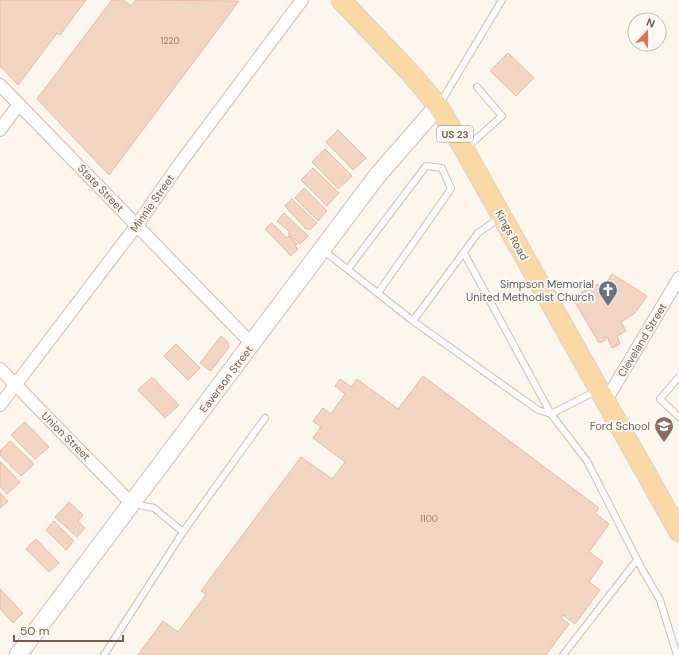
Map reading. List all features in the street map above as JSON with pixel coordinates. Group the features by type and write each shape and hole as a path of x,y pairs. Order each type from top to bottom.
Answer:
{"main road":[{"name":"Kings Road","path":"341,0 414,77 438,106 502,216 674,524"},
{"name":"US 23","path":"674,524 679,540"}],"street":[{"name":"Minnie Street","path":"0,405 137,225 178,166 302,0"},
{"name":"State Street","path":"0,85 252,344"},
{"path":"0,130 19,104"},
{"name":"Eaverson Street","path":"18,655 377,176 438,106"},
{"name":"Cleveland Street","path":"602,396 677,284"},
{"name":"Union Street","path":"0,369 132,504"}],"lane":[{"path":"438,106 502,0"},
{"path":"464,149 502,116 477,87"},
{"path":"348,269 426,166 442,168 451,189 378,293"},
{"path":"413,321 478,233 502,216"},
{"path":"322,249 413,321 538,410 551,414 602,396"},
{"path":"464,253 551,414 587,461 637,560 660,600 677,655"},
{"path":"679,377 660,399 679,417"},
{"path":"104,655 183,532 265,418"},
{"path":"132,504 154,508 183,532"},
{"path":"563,655 637,560"}],"building":[{"path":"0,0 86,0 60,35 57,33 18,85 0,66"},
{"path":"112,0 123,0 131,6 136,0 239,1 109,175 37,99"},
{"path":"508,53 534,78 516,96 490,71"},
{"path":"338,130 366,158 353,170 326,142"},
{"path":"325,149 352,176 338,189 312,162"},
{"path":"313,168 339,193 327,206 301,180"},
{"path":"304,188 327,211 318,221 295,198"},
{"path":"292,199 317,223 310,230 307,228 306,229 285,206"},
{"path":"284,213 308,236 300,244 288,234 290,232 277,221"},
{"path":"272,223 287,238 289,236 297,244 295,245 298,249 291,256 265,229"},
{"name":"Simpson Memorial United Methodist Church","path":"612,274 647,296 635,313 621,322 626,331 617,336 620,344 612,348 607,337 604,338 606,340 599,343 572,297 598,284 607,298 613,298 603,289"},
{"path":"221,336 228,342 229,347 211,371 200,363"},
{"path":"176,344 200,368 188,380 164,356"},
{"path":"423,376 599,508 595,513 609,524 589,552 603,562 589,582 600,590 575,624 563,615 561,618 569,624 546,655 138,655 163,621 178,632 206,595 201,591 301,457 332,479 345,462 313,438 321,427 313,421 323,408 331,414 345,394 335,386 340,379 351,387 357,379 398,409"},
{"path":"152,377 179,405 165,418 138,390"},
{"path":"25,422 49,447 35,459 11,435"},
{"path":"10,441 34,464 21,476 0,455 0,451"},
{"path":"0,461 20,482 7,494 0,486"},
{"path":"0,493 8,501 0,508"},
{"path":"69,502 83,515 78,521 85,528 77,537 55,517"},
{"path":"54,521 74,541 66,550 46,530"},
{"path":"36,539 59,563 49,572 26,549"},
{"path":"0,589 23,613 13,623 0,609"}],"place":[{"name":"Simpson Memorial United Methodist Church","path":"608,307"},
{"name":"Ford School","path":"664,443"}]}
